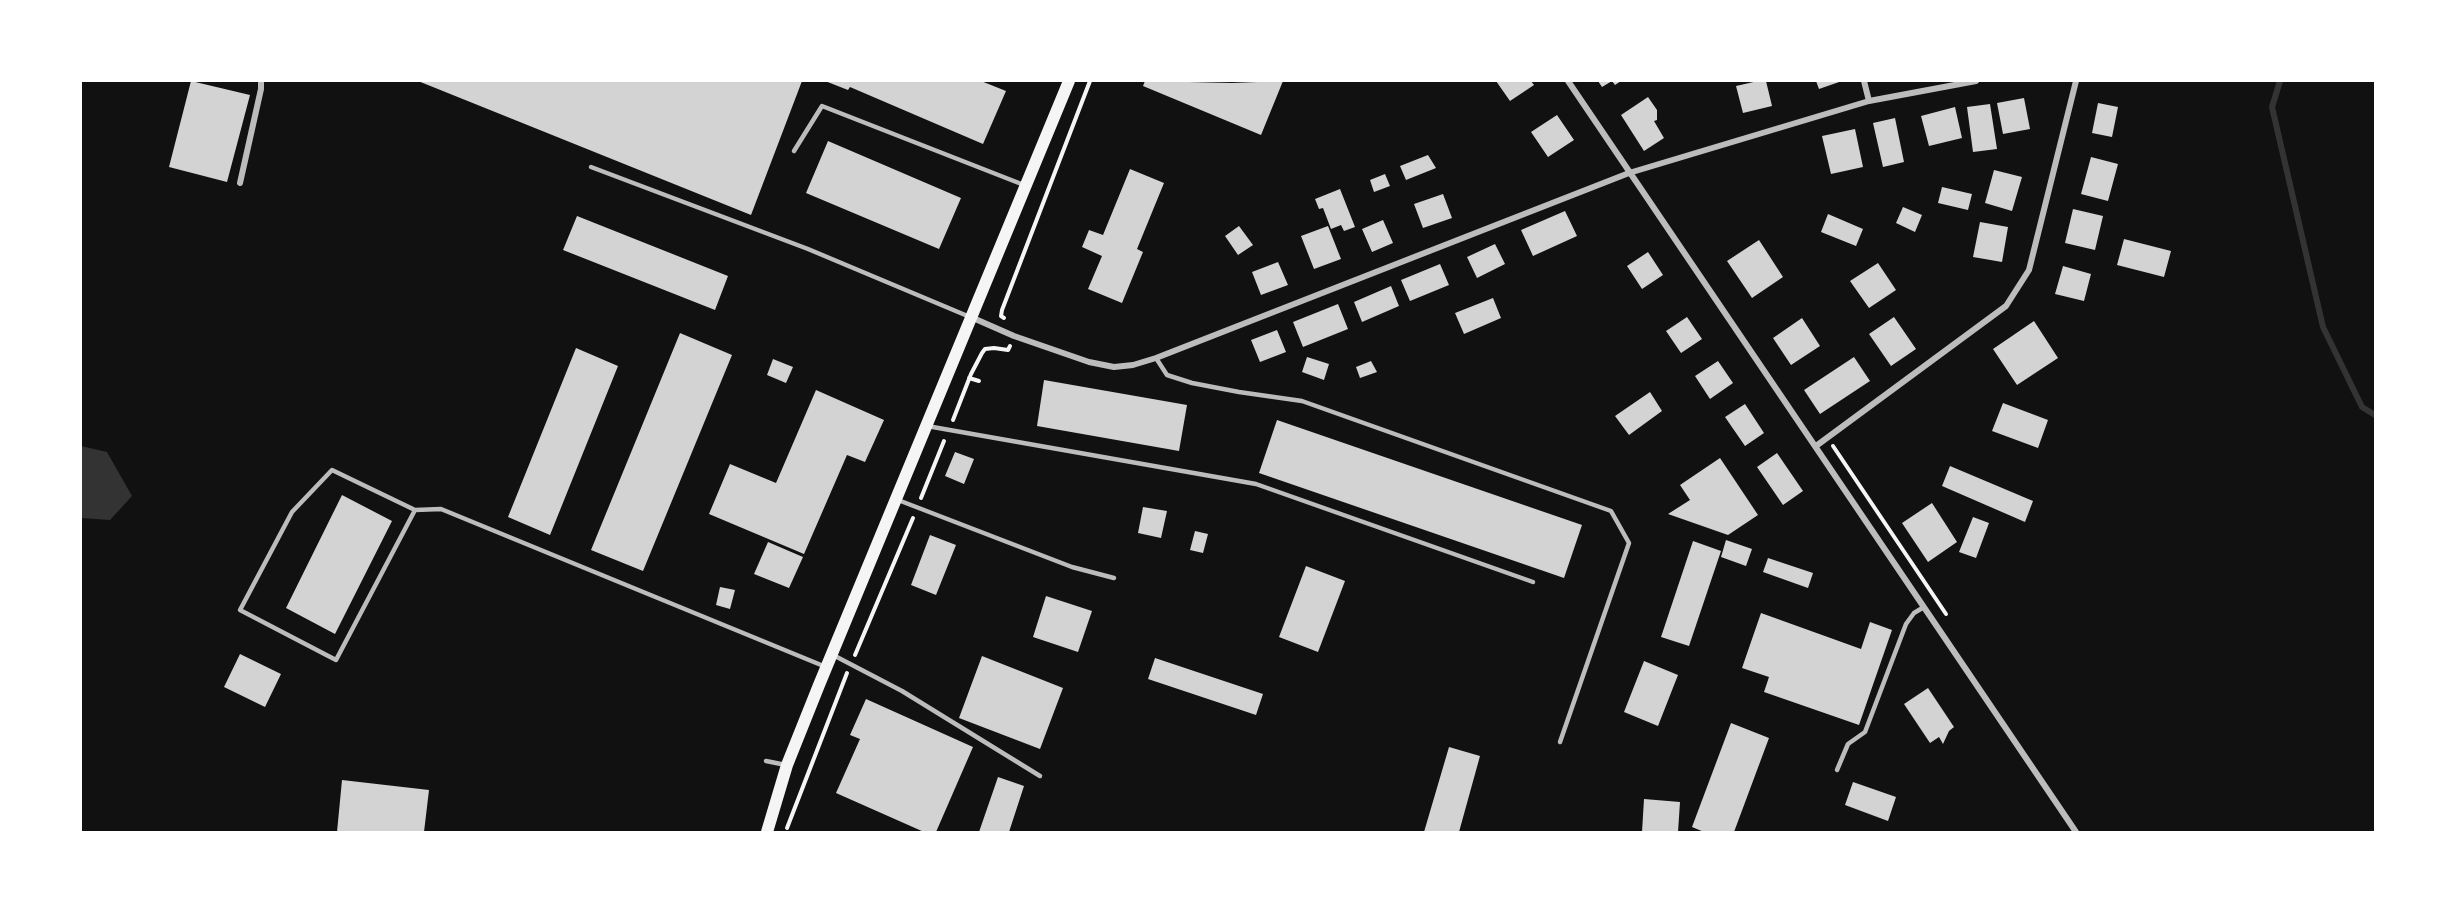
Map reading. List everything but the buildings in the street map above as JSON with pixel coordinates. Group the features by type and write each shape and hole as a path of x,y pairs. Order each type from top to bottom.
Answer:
{"main road":[{"path":"767,832 787,765 831,654 973,318 1069,81"}],"street":[{"path":"240,183 261,90 261,81"},
{"path":"1568,81 2076,832"},
{"path":"1864,81 1869,101"},
{"path":"973,318 1014,336 1089,362 1114,367 1133,365 1629,173 1869,101 1976,81"},
{"path":"1816,446 2006,306 2029,270 2076,81"}],"lane":[{"path":"794,151 822,106 1026,186"},
{"path":"591,167 808,249 973,318"},
{"path":"1156,358 1167,375 1192,383 1302,401 1611,511 1629,543 1560,742"},
{"path":"927,426 1256,484 1533,582"},
{"path":"415,510 336,660 240,610 292,512 332,470 415,510 441,509 826,667"},
{"path":"895,500 1072,567 1114,578"},
{"path":"1837,770 1848,744 1865,732 1906,624 1914,613 1924,607"},
{"path":"831,654 902,691 1040,776"},
{"path":"765,761 787,765"}],"path":[{"path":"785,832 851,664 969,378 985,349 1008,350 1014,336 1017,323 1003,317 1001,313 1089,81"},
{"path":"969,378 979,381"}],"shaded area":[{"path":"81,446 107,452 132,496 110,520 81,518"}],"waterway":[{"path":"2280,81 2272,107 2323,327 2362,407 2375,415"}]}
